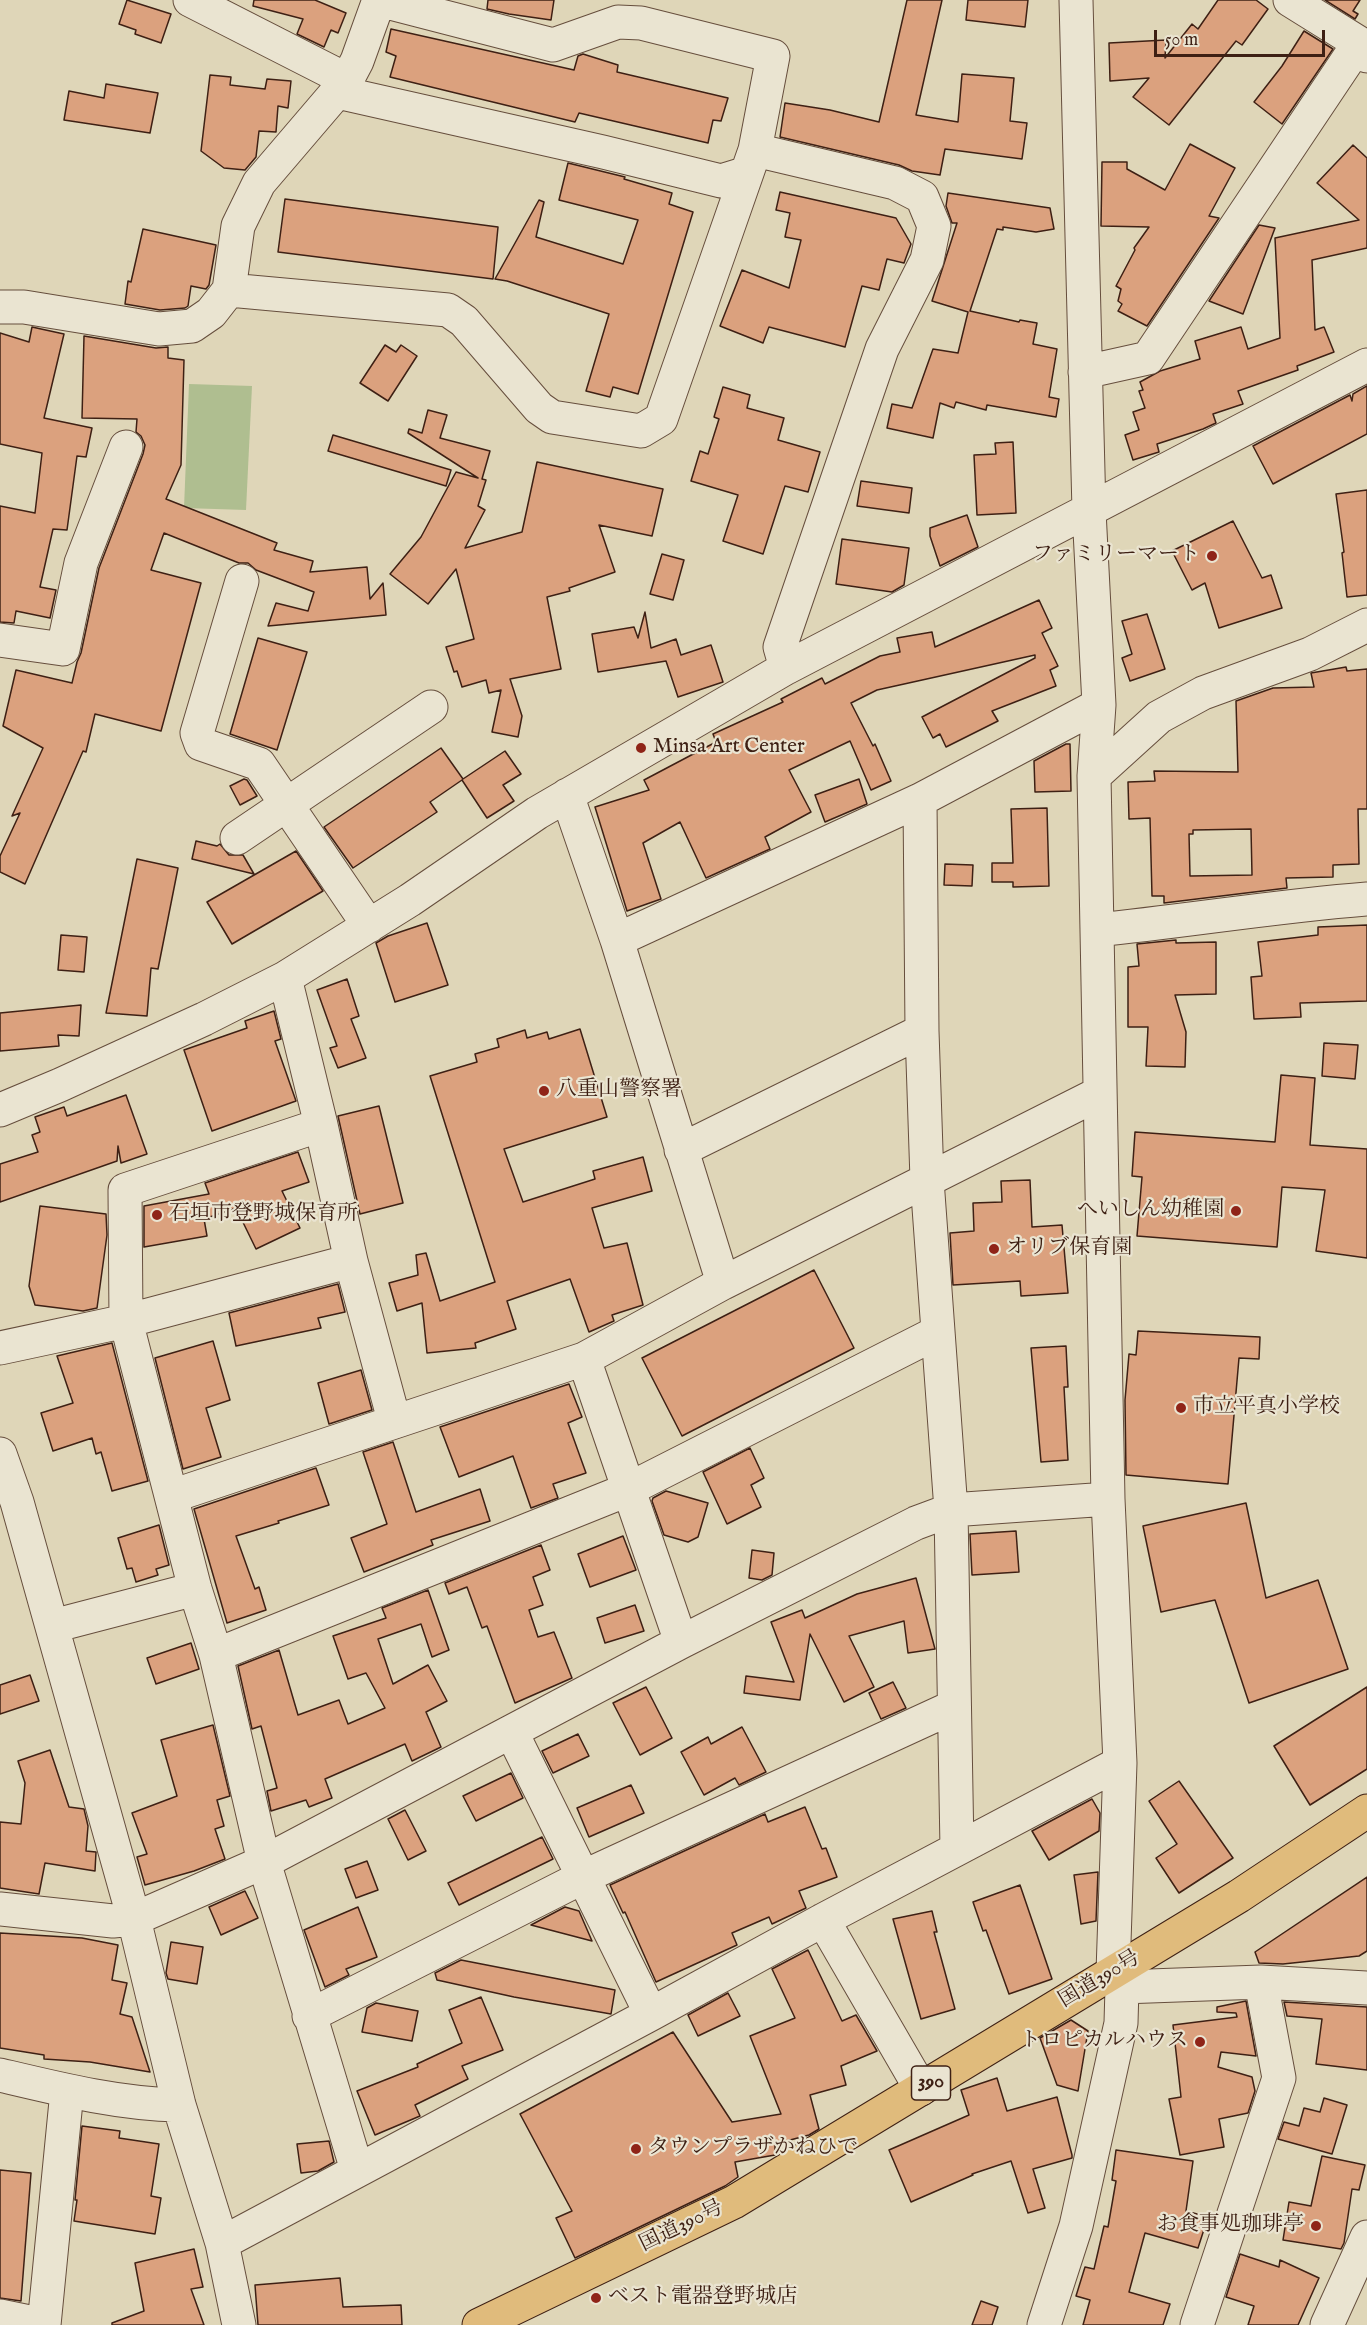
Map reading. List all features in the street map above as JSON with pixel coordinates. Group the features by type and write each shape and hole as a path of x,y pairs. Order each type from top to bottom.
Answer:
{"highway":[{"name":"国道390号","path":"479,2325 734,2202 921,2089 1117,1980 1367,1811"}],"street":[{"path":"189,0 342,86 721,181 751,161 895,183 922,197 934,226 927,260 882,349 780,647 786,668"},
{"path":"0,308 24,307 159,329 192,326 211,313 229,290 238,226 259,183 342,86 357,61 379,0 553,45 618,22 641,23 773,56 751,161 662,419 641,430 552,417 539,408 464,321 448,310 229,290"},
{"path":"1044,2325 1076,2226 1121,2023 1117,1980 1120,1763 1108,1499 1094,776 1099,705 1089,511 1076,0"},
{"path":"1085,372 1148,358 1363,49 1290,0"},
{"path":"0,1110 204,1019 285,978 369,926 567,795 786,668 1367,365"},
{"path":"0,640 63,649 81,562 126,447"},
{"path":"242,581 197,733 201,744 259,764 369,926"},
{"path":"1094,776 1159,717 1203,693 1310,654 1367,625"},
{"path":"617,940 920,800 1099,705"},
{"path":"237,838 431,707"},
{"path":"567,795 617,940 723,1283"},
{"path":"920,800 922,1031 927,1180 951,1510 957,1849"},
{"path":"1097,930 1195,920 1291,905 1367,899"},
{"path":"285,978 351,1261 394,1420"},
{"path":"681,1150 922,1031"},
{"path":"172,1496 394,1420 584,1359 723,1283 1100,1093"},
{"path":"321,1125 125,1190 126,1321 195,1589 216,1655 264,1862 357,2170"},
{"path":"0,1348 126,1321 351,1261"},
{"path":"216,1655 627,1490 938,1332"},
{"path":"584,1359 681,1642"},
{"path":"0,1454 9,1503 53,1626 134,1918 179,2105 222,2243 239,2325"},
{"path":"0,1909 113,1921 134,1918 264,1862 681,1642 916,1523 951,1510 1108,1499"},
{"path":"53,1626 195,1589"},
{"path":"309,2016 583,1877 953,1707"},
{"path":"512,1733 651,2014"},
{"path":"222,2243 1120,1763"},
{"path":"823,1920 921,2089"},
{"path":"1117,1980 1261,1982 1367,1988"},
{"path":"1197,2325 1279,2078 1261,1982"},
{"path":"0,2075 66,2091 154,2104 179,2105"},
{"path":"0,2316 44,2325 66,2091"},
{"path":"1327,2325 1367,2237"}],"green space":[{"path":"189,384 252,386 246,510 184,508"}],"building":[{"path":"127,0 171,14 161,43 135,34 136,30 119,24"},
{"path":"254,0 315,0 346,13 338,33 331,30 324,47 297,34 303,19 253,6"},
{"path":"488,0 554,0 551,20 487,9"},
{"path":"907,0 942,0 916,115 958,122 962,74 1014,78 1010,121 1027,123 1022,159 945,149 940,175 912,171 899,165 780,137 785,103 830,110 879,122"},
{"path":"968,0 1028,0 1025,27 966,20"},
{"path":"1218,0 1256,0 1268,9 1242,45 1236,41 1169,125 1133,97 1149,78 1110,81 1109,43 1166,40 1165,58 1192,24 1198,29"},
{"path":"1325,0 1360,0 1353,11 1358,14 1355,19"},
{"path":"391,29 574,70 578,56 583,54 618,65 617,72 728,98 721,121 713,120 708,143 579,113 575,122 390,77 396,56 386,52"},
{"path":"1304,31 1333,49 1282,124 1254,102 1282,66"},
{"path":"210,75 231,77 230,85 265,89 267,79 291,81 288,108 278,106 276,132 259,131 256,157 245,170 224,168 201,151"},
{"path":"106,84 158,93 150,133 64,120 69,91 104,98"},
{"path":"1190,144 1235,168 1209,216 1219,218 1147,326 1118,311 1122,304 1118,301 1121,289 1116,286 1134,248 1149,227 1101,226 1102,162 1127,162 1127,169 1165,190"},
{"path":"1353,145 1367,158 1367,248 1312,260 1315,330 1324,327 1334,352 1297,366 1298,370 1238,391 1243,404 1213,414 1216,423 1157,444 1159,452 1133,460 1125,435 1139,430 1133,412 1145,408 1139,391 1143,390 1140,382 1160,371 1200,359 1195,341 1241,327 1248,349 1280,338 1275,238 1359,220 1317,183"},
{"path":"568,163 625,177 624,179 672,193 669,204 693,212 638,394 613,387 610,397 586,391 609,314 495,279 539,200 544,202 536,237 623,264 638,220 559,200"},
{"path":"780,192 896,218 911,244 904,263 887,259 879,290 862,286 845,347 769,327 763,343 720,326 742,270 789,288 801,240 785,237 790,213 776,210"},
{"path":"948,193 1050,208 1054,229 1036,232 1003,227 1003,230 997,229 970,311 1019,322 1020,320 1037,323 1033,344 1057,349 1049,397 1059,399 1056,417 987,405 986,410 956,402 954,408 940,403 933,438 887,428 892,404 912,408 933,349 958,353 968,312 932,301 957,223 952,223 946,206"},
{"path":"285,199 498,227 493,279 278,252"},
{"path":"1259,225 1275,228 1243,314 1209,301"},
{"path":"143,229 216,245 209,285 206,289 191,286 188,306 185,308 160,310 125,304 128,281 131,282"},
{"path":"32,327 64,334 44,418 92,428 86,457 77,456 67,530 53,529 40,587 56,590 50,618 16,611 14,623 0,622 0,506 35,513 42,453 0,444 0,333 29,342"},
{"path":"84,336 156,348 168,347 168,358 184,360 181,465 166,499 277,543 274,550 313,561 310,572 367,567 370,599 383,583 386,615 268,626 276,603 308,611 314,592 256,570 248,563 239,563 164,533 151,570 201,583 161,731 95,714 86,752 83,751 25,884 0,872 0,856 20,813 12,816 43,748 3,726 16,670 72,683 81,653 99,568 145,445 141,436 136,432 137,419 82,418"},
{"path":"385,345 396,352 401,345 417,356 388,401 360,383"},
{"path":"1367,386 1367,434 1273,484 1253,446 1350,395 1352,401 1353,394"},
{"path":"723,387 750,395 747,408 784,418 778,440 820,452 808,492 785,486 763,554 723,541 738,495 691,481 700,451 708,454 719,419 714,417"},
{"path":"428,410 447,415 440,438 490,451 482,479 486,480 478,506 485,510 465,548 522,532 537,462 663,489 652,536 599,525 615,572 569,588 570,591 547,597 561,669 510,679 522,716 518,737 492,732 501,690 489,693 486,680 462,687 457,671 454,672 446,647 474,639 456,569 428,604 390,574 421,537 456,472 478,478 408,433 409,429 422,433"},
{"path":"333,435 451,470 446,486 328,451"},
{"path":"1013,442 1016,513 977,515 974,455 996,454 995,443"},
{"path":"861,481 912,488 909,513 857,506"},
{"path":"1367,490 1367,595 1347,597 1336,494"},
{"path":"967,515 978,547 940,566 930,536 930,528"},
{"path":"1233,521 1262,578 1271,575 1282,608 1219,628 1205,583 1192,590 1172,551"},
{"path":"842,539 909,548 904,585 892,592 836,584"},
{"path":"662,554 684,560 673,600 650,594"},
{"path":"1039,600 1052,628 1042,633 1058,666 1050,670 1056,686 992,711 998,721 946,747 940,734 933,738 922,717 1035,658 1035,655 877,690 851,703 873,746 875,744 891,781 871,790 850,741 789,770 811,812 765,837 770,849 706,878 680,822 643,843 661,899 627,911 595,807 649,790 644,780 716,742 713,734 783,702 781,699 822,678 825,684 880,656 900,652 897,638 932,632 935,647"},
{"path":"645,612 651,648 676,639 681,655 711,645 723,682 678,697 666,661 598,672 592,634 634,627 638,638"},
{"path":"1147,614 1165,669 1130,681 1122,658 1132,654 1122,621"},
{"path":"258,638 307,652 277,750 230,734"},
{"path":"1346,667 1347,671 1367,669 1367,809 1358,809 1359,864 1333,865 1333,877 1286,878 1287,888 1164,903 1164,896 1152,896 1150,818 1129,819 1128,782 1155,781 1154,771 1238,772 1236,701 1273,688 1314,687 1311,673","holes":["1251,829 1252,875 1190,876 1189,834 1193,834 1193,830"]},
{"path":"1070,744 1071,791 1035,792 1034,761"},
{"path":"441,748 463,779 505,751 521,774 503,785 514,801 487,818 462,780 430,802 437,812 353,868 324,827"},
{"path":"244,779 257,796 240,805 230,786"},
{"path":"859,779 867,804 825,822 815,795"},
{"path":"1047,808 1049,886 1013,887 1013,882 992,882 992,863 1013,863 1011,809"},
{"path":"196,841 217,846 220,844 229,855 243,855 254,874 192,859"},
{"path":"296,851 323,891 232,944 207,902"},
{"path":"137,859 178,868 158,969 151,968 147,1016 106,1013"},
{"path":"945,864 973,865 972,886 944,885"},
{"path":"427,923 448,985 395,1002 376,943 388,936"},
{"path":"1367,925 1367,1001 1300,1003 1301,1017 1254,1019 1251,977 1262,976 1258,942 1318,935 1318,927"},
{"path":"61,935 87,937 84,972 58,970"},
{"path":"1176,940 1176,943 1216,942 1216,994 1175,995 1186,1032 1185,1067 1146,1066 1148,1027 1128,1027 1128,967 1139,966 1137,944"},
{"path":"347,979 359,1016 351,1019 366,1058 338,1068 330,1048 337,1046 317,990"},
{"path":"81,1005 79,1036 58,1035 59,1046 0,1051 0,1013"},
{"path":"274,1011 281,1039 275,1041 296,1101 212,1131 184,1050 247,1028 245,1021"},
{"path":"580,1029 607,1117 504,1149 523,1202 595,1179 593,1171 643,1157 652,1191 592,1208 604,1248 627,1243 643,1305 612,1315 614,1321 589,1332 570,1279 507,1301 516,1329 475,1343 476,1348 427,1353 422,1303 397,1311 389,1283 418,1275 416,1255 426,1253 440,1301 495,1282 430,1076 477,1062 475,1054 499,1047 497,1039 525,1030 527,1038 547,1032 549,1039"},
{"path":"1324,1043 1358,1045 1355,1079 1322,1076"},
{"path":"1281,1075 1315,1078 1310,1145 1367,1149 1367,1258 1316,1251 1325,1190 1282,1187 1277,1247 1137,1236 1142,1177 1132,1176 1135,1132 1275,1142"},
{"path":"126,1095 147,1154 121,1163 118,1146 117,1161 0,1202 0,1164 38,1152 32,1135 40,1132 35,1117 64,1107 67,1116"},
{"path":"379,1106 403,1203 360,1214 338,1116"},
{"path":"298,1152 309,1182 282,1191 300,1228 256,1249 236,1208 204,1219 207,1236 144,1247 144,1206 209,1194 205,1183"},
{"path":"1030,1180 1032,1227 1062,1225 1068,1293 1021,1296 1020,1281 953,1285 950,1233 974,1231 973,1203 1002,1202 1001,1181"},
{"path":"40,1206 106,1214 107,1235 97,1308 83,1311 35,1305 29,1286"},
{"path":"814,1270 854,1348 682,1436 642,1358"},
{"path":"338,1284 345,1312 318,1318 321,1328 236,1346 229,1313"},
{"path":"1138,1331 1260,1337 1259,1359 1239,1358 1228,1484 1126,1475 1125,1400 1129,1354 1136,1355"},
{"path":"213,1341 230,1400 206,1408 221,1457 183,1469 155,1358"},
{"path":"112,1343 148,1481 112,1491 101,1452 96,1454 92,1438 53,1451 41,1413 73,1403 57,1356"},
{"path":"1066,1346 1068,1387 1064,1387 1068,1460 1041,1462 1031,1348"},
{"path":"361,1370 372,1410 329,1424 318,1383"},
{"path":"569,1384 582,1417 568,1423 586,1473 553,1484 558,1498 531,1508 513,1456 459,1477 440,1427"},
{"path":"393,1442 416,1512 480,1489 490,1521 431,1540 433,1545 364,1572 351,1538 387,1524 363,1452"},
{"path":"750,1448 764,1478 751,1485 761,1507 727,1524 703,1472"},
{"path":"316,1468 329,1505 236,1536 255,1589 259,1587 266,1610 227,1623 194,1509"},
{"path":"666,1491 708,1503 698,1537 688,1542 664,1535 652,1501 653,1498"},
{"path":"1246,1503 1266,1598 1318,1580 1348,1669 1249,1703 1215,1600 1161,1612 1143,1526"},
{"path":"159,1525 169,1565 156,1569 158,1575 136,1582 132,1568 127,1569 118,1538"},
{"path":"1016,1531 1019,1572 972,1575 970,1534"},
{"path":"623,1536 636,1570 590,1587 578,1554"},
{"path":"541,1545 550,1570 533,1577 543,1605 529,1610 538,1637 554,1632 572,1678 515,1703 487,1626 482,1628 467,1587 449,1594 445,1583"},
{"path":"752,1550 774,1553 772,1575 762,1580 749,1578"},
{"path":"916,1578 935,1649 908,1653 904,1621 849,1636 874,1687 844,1702 810,1634 800,1700 744,1693 746,1676 794,1682 771,1622 802,1610 805,1618 857,1594"},
{"path":"428,1590 449,1650 432,1657 421,1624 378,1639 393,1684 428,1665 447,1701 426,1712 441,1747 412,1761 405,1744 325,1779 332,1798 309,1807 306,1800 271,1811 267,1791 277,1788 261,1726 252,1729 238,1666 279,1650 298,1715 339,1700 348,1724 385,1708 366,1673 348,1679 333,1636 386,1618 382,1608"},
{"path":"635,1605 644,1631 605,1643 597,1618"},
{"path":"191,1643 199,1669 156,1684 147,1658"},
{"path":"30,1675 39,1701 0,1714 0,1685"},
{"path":"893,1682 906,1708 881,1719 869,1693"},
{"path":"646,1687 672,1738 640,1755 613,1703"},
{"path":"1367,1687 1367,1769 1310,1805 1274,1746"},
{"path":"213,1725 230,1796 217,1800 224,1826 215,1829 225,1859 194,1871 145,1885 137,1857 147,1854 132,1813 177,1796 161,1740"},
{"path":"742,1727 766,1772 739,1785 735,1778 704,1795 681,1752 708,1737 711,1744"},
{"path":"578,1734 589,1756 553,1773 542,1751"},
{"path":"50,1750 69,1807 84,1809 88,1826 86,1851 96,1852 95,1871 45,1863 39,1894 0,1888 0,1822 21,1824 25,1783 18,1761"},
{"path":"511,1773 523,1798 476,1821 463,1796"},
{"path":"1179,1781 1233,1858 1179,1893 1156,1858 1177,1844 1149,1801"},
{"path":"631,1785 644,1813 589,1837 577,1808"},
{"path":"1092,1799 1100,1813 1099,1831 1049,1860 1032,1831"},
{"path":"805,1807 822,1849 826,1848 837,1877 799,1891 806,1908 772,1924 769,1917 732,1933 737,1945 656,1982 625,1912 623,1913 610,1885 765,1814 768,1822"},
{"path":"405,1810 426,1851 408,1860 388,1819"},
{"path":"542,1837 553,1859 459,1905 448,1883"},
{"path":"367,1861 378,1890 356,1898 345,1869"},
{"path":"1098,1872 1096,1921 1081,1924 1074,1875"},
{"path":"1367,1877 1367,1951 1359,1956 1283,1964 1259,1963 1255,1952"},
{"path":"1020,1885 1052,1979 1009,1994 986,1930 983,1931 973,1902"},
{"path":"245,1891 258,1918 221,1935 209,1907"},
{"path":"358,1907 377,1957 346,1969 349,1975 325,1987 304,1930"},
{"path":"565,1907 579,1911 592,1941 531,1925"},
{"path":"932,1911 937,1932 934,1932 955,2009 921,2019 893,1919"},
{"path":"0,1933 82,1938 118,1945 112,1980 127,1983 120,2014 132,2017 150,2072 90,2062 44,2059 44,2055 0,2048"},
{"path":"171,1942 203,1947 197,1984 168,1979 166,1973"},
{"name":"タウンプラザかねひで","path":"808,1950 842,2021 856,2015 877,2051 841,2066 846,2085 810,2095 819,2129 809,2135 775,2144 775,2155 735,2162 738,2177 725,2186 575,2258 556,2218 572,2211 520,2114 673,2032 732,2122 781,2114 750,2036 795,2018 772,1969"},
{"path":"461,1960 615,1990 611,2014 514,1997 437,1980 435,1973"},
{"path":"728,1993 740,2016 698,2036 688,2015"},
{"path":"481,1997 503,2050 462,2066 468,2079 415,2105 420,2116 375,2135 357,2091 418,2067 417,2064 462,2043 449,2010"},
{"path":"1246,2001 1256,2056 1221,2052 1218,2067 1252,2077 1255,2091 1248,2113 1219,2119 1224,2147 1180,2155 1169,2099 1181,2097 1173,2025 1237,2017 1236,2013 1217,2012 1217,2007"},
{"path":"1284,2002 1367,2007 1367,2070 1316,2064 1322,2019 1287,2016"},
{"path":"376,2003 418,2011 412,2041 362,2032 367,2008"},
{"path":"1071,2020 1088,2031 1078,2091 1057,2085 1040,2038"},
{"path":"997,2078 1007,2111 1057,2097 1072,2158 1033,2169 1045,2208 1028,2213 1011,2161 972,2174 911,2202 889,2150 969,2115 961,2090"},
{"path":"1324,2098 1347,2105 1332,2154 1278,2139 1284,2122 1299,2126 1304,2108 1320,2112"},
{"path":"82,2126 120,2131 119,2138 159,2144 151,2196 161,2198 155,2234 74,2221"},
{"path":"329,2141 334,2162 318,2171 301,2173 297,2144"},
{"path":"1116,2150 1193,2161 1186,2211 1208,2217 1198,2248 1145,2233 1129,2292 1170,2304 1163,2325 1083,2325 1090,2300 1076,2296 1085,2267 1094,2269 1104,2226 1108,2227 1116,2181 1112,2180"},
{"path":"1322,2156 1365,2165 1359,2190 1352,2189 1344,2243 1341,2249 1283,2240 1289,2202 1311,2206"},
{"path":"0,2170 31,2173 21,2301 0,2298"},
{"path":"194,2249 203,2287 191,2289 204,2325 112,2325 112,2323 144,2311 135,2263"},
{"path":"1240,2254 1279,2267 1280,2260 1319,2278 1298,2325 1248,2325 1254,2306 1226,2297"},
{"path":"340,2278 343,2307 401,2305 402,2325 258,2325 255,2285"},
{"path":"981,2301 998,2307 992,2325 972,2325"}],"place":[{"name":"ファミリーマート","path":"1212,556"},
{"name":"Minsa Art Center","path":"641,748"},
{"name":"八重山警察署","path":"544,1091"},
{"name":"へいしん幼稚園","path":"1236,1211"},
{"name":"石垣市登野城保育所","path":"157,1215"},
{"name":"オリブ保育園","path":"994,1249"},
{"name":"市立平真小学校","path":"1181,1408"},
{"name":"トロピカルハウス","path":"1200,2042"},
{"name":"タウンプラザかねひで","path":"636,2149"},
{"name":"お食事処珈琲亭","path":"1316,2226"},
{"name":"ベスト電器登野城店","path":"596,2298"}]}
